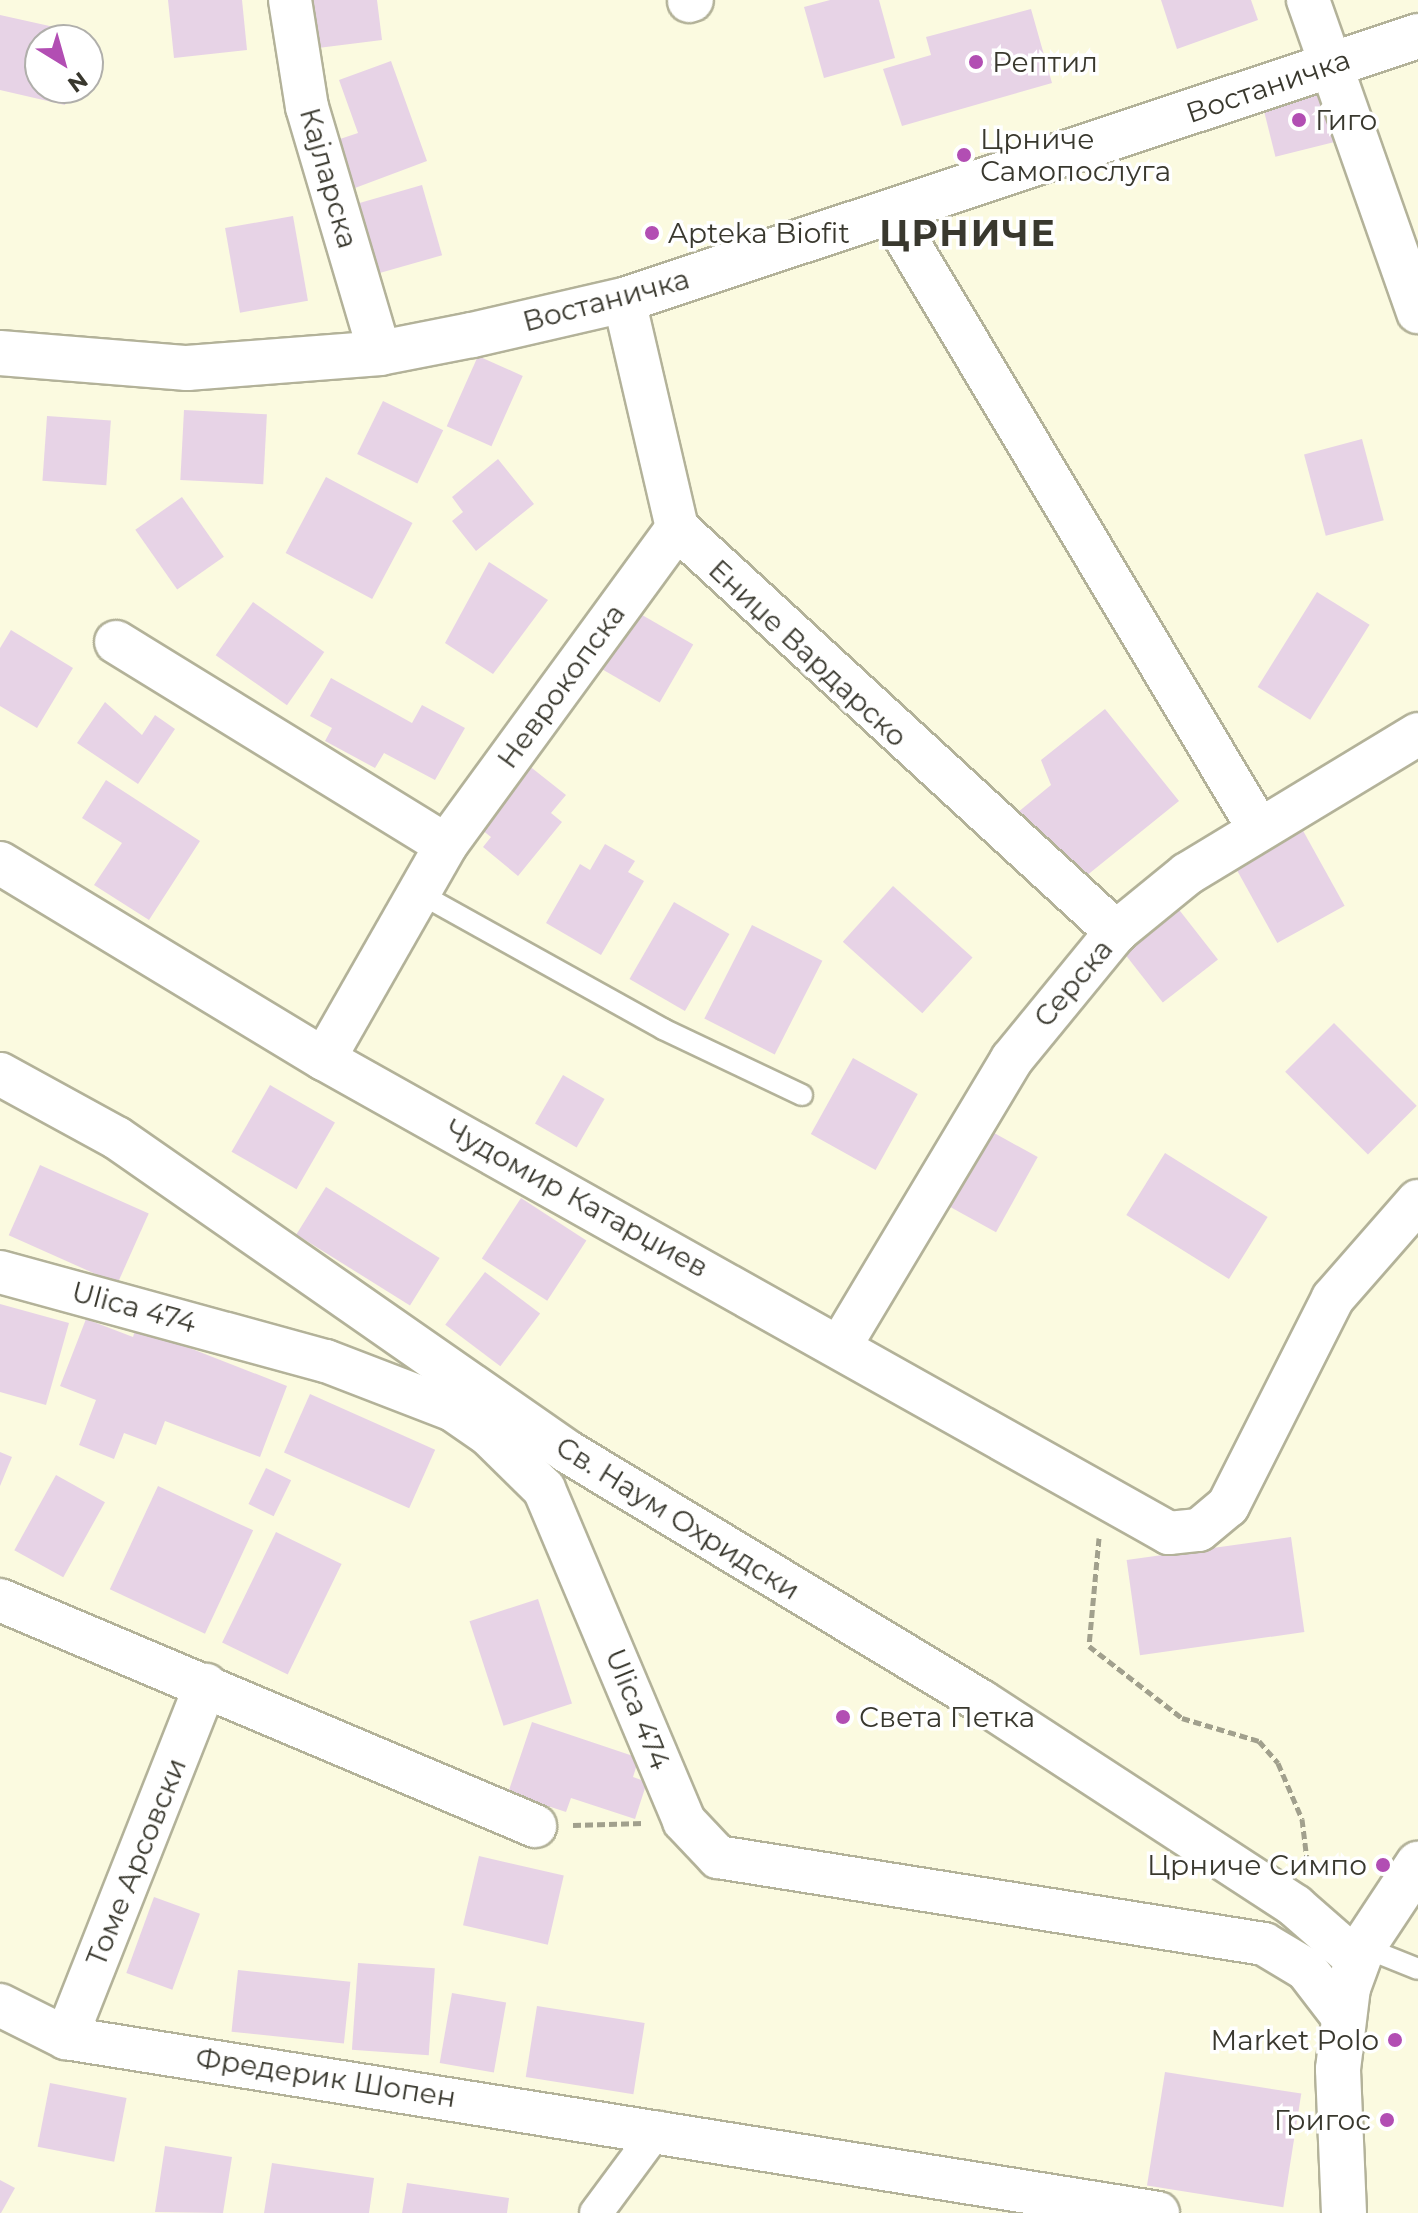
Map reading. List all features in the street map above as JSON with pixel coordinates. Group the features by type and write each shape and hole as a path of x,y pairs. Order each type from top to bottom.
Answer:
{"street":[{"name":"Кајларска","path":"290,0 307,107 380,353"},
{"path":"1308,0 1418,312"},
{"name":"Востаничка","path":"0,353 187,368 380,353 624,300 1418,36"},
{"path":"890,212 1259,829"},
{"path":"624,300 677,528"},
{"name":"Неврокопска","path":"324,1059 446,845 677,528"},
{"name":"Ениџе Вардарско","path":"677,528 787,638 1116,932"},
{"path":"116,642 446,845"},
{"name":"Серска","path":"842,1343 1012,1059 1116,932 1259,829 1418,734"},
{"name":"Чудомир Катарџиев","path":"0,863 324,1059 842,1343 1156,1529 1190,1533 1228,1506 1333,1298 1418,1201"},
{"name":"Св. Наум Охридски","path":"0,1074 130,1147 568,1452 981,1701 1295,1906 1360,1954"},
{"name":"Ulica 474","path":"0,1272 326,1361 453,1410 489,1435 544,1489 684,1821 718,1857 1264,1944 1306,1969 1343,2017"},
{"path":"0,1600 535,1826"},
{"name":"Томе Арсовски","path":"66,2038 206,1685"},
{"path":"1344,2213 1343,2017 1360,1954 1418,1864"},
{"name":"Фредерик Шопен","path":"0,2005 66,2038 659,2128 1158,2213"},
{"path":"596,2213 659,2128"}],"lane":[{"path":"417,892 663,1029 802,1095"},
{"path":"1360,1954 1418,1969"}],"path":[{"path":"1103,1498 1089,1646 1182,1718 1259,1741 1278,1763 1302,1819 1309,1878 1295,1906"},
{"path":"535,1826 684,1821"}],"building":[{"path":"168,0 242,0 247,50 174,58"},
{"path":"296,0 377,0 382,40 302,50"},
{"path":"830,0 879,0 895,58 824,78 804,7"},
{"path":"1161,0 1251,0 1258,20 1177,49"},
{"name":"Рептил","path":"1031,9 1052,83 902,126 883,69 931,55 926,37"},
{"path":"0,15 40,24 24,24 24,96 0,90"},
{"path":"391,61 427,161 355,188 337,140 358,133 339,80"},
{"name":"Гиго","path":"1323,83 1338,141 1275,157 1261,98"},
{"path":"422,185 442,255 380,273 360,203"},
{"path":"293,216 308,301 240,313 225,228"},
{"path":"478,356 523,376 491,446 447,426"},
{"path":"383,401 443,430 417,483 357,454"},
{"path":"184,410 267,414 263,484 180,480"},
{"path":"47,416 111,420 106,485 42,481"},
{"path":"1362,439 1384,520 1326,536 1304,455"},
{"path":"498,459 534,504 476,551 452,521 463,512 452,497"},
{"path":"326,477 413,523 372,599 286,553"},
{"path":"182,497 224,557 177,589 135,530"},
{"path":"489,562 548,600 493,674 445,643"},
{"path":"1317,592 1370,625 1310,720 1258,687"},
{"path":"253,602 324,652 287,705 216,655"},
{"path":"630,608 693,644 660,703 596,666"},
{"path":"11,630 73,668 37,728 0,706 0,648"},
{"path":"331,678 412,723 422,705 465,728 435,780 384,753 375,768 325,741 332,728 310,716"},
{"path":"105,702 142,735 155,715 175,729 138,784 77,743"},
{"path":"1105,709 1179,801 1070,889 1012,817 1051,785 1041,760"},
{"path":"523,761 566,795 551,813 562,822 518,876 483,847 491,837 473,823"},
{"path":"106,780 200,841 149,920 94,885 122,843 82,818"},
{"path":"1301,827 1345,906 1277,943 1234,864"},
{"path":"605,844 635,861 628,872 644,881 601,955 546,923 580,864 590,870"},
{"path":"893,886 973,958 922,1013 843,942"},
{"path":"674,902 729,934 685,1011 630,979"},
{"path":"1173,902 1218,960 1163,1003 1118,945"},
{"path":"752,925 822,961 775,1054 704,1019"},
{"path":"1334,1023 1417,1106 1368,1155 1285,1072"},
{"path":"853,1058 918,1094 876,1170 811,1134"},
{"path":"563,1075 605,1099 577,1147 535,1123"},
{"path":"270,1085 335,1122 296,1189 232,1152"},
{"path":"987,1129 1038,1157 996,1232 945,1204"},
{"path":"1165,1153 1268,1217 1229,1279 1126,1215"},
{"path":"40,1165 149,1213 117,1284 9,1235"},
{"path":"326,1187 440,1258 410,1305 296,1234"},
{"path":"521,1198 586,1240 547,1301 482,1258"},
{"path":"485,1272 540,1314 500,1366 445,1325"},
{"path":"0,1304 69,1323 46,1405 0,1392"},
{"path":"86,1319 133,1337 136,1327 287,1386 260,1457 165,1421 156,1445 124,1433 114,1459 79,1445 96,1400 60,1386"},
{"path":"310,1394 435,1450 409,1508 284,1452"},
{"path":"0,1452 12,1457 0,1486"},
{"path":"266,1468 291,1480 274,1516 248,1504"},
{"path":"56,1475 105,1502 63,1577 14,1550"},
{"path":"158,1486 253,1530 205,1634 110,1589"},
{"path":"276,1532 342,1564 288,1675 222,1643"},
{"path":"1291,1537 1304,1632 1140,1655 1127,1560"},
{"path":"538,1599 572,1704 504,1726 470,1621"},
{"path":"532,1722 639,1758 633,1777 647,1782 635,1819 571,1798 566,1812 508,1793"},
{"path":"479,1856 564,1876 548,1945 463,1925"},
{"path":"154,1897 200,1914 172,1990 126,1973"},
{"path":"358,1963 435,1968 429,2055 352,2050"},
{"path":"238,1970 350,1982 344,2043 232,2032"},
{"path":"452,1993 506,2003 494,2072 440,2063"},
{"path":"537,2006 645,2023 633,2094 526,2077"},
{"path":"1165,2072 1301,2094 1283,2207 1147,2186"},
{"path":"50,2083 127,2098 114,2162 38,2147"},
{"path":"165,2146 232,2157 223,2213 155,2212"},
{"path":"272,2163 374,2178 369,2213 264,2213"},
{"path":"0,2180 15,2188 1,2213 0,2213"},
{"path":"407,2183 509,2198 507,2213 402,2213"}],"place":[{"name":"Рептил","path":"976,62"},
{"name":"Гиго","path":"1299,120"},
{"name":"Црниче Самопослуга","path":"964,155"},
{"name":"Apteka Biofit","path":"652,233"},
{"name":"Света Петка","path":"843,1717"},
{"name":"Црниче Симпо","path":"1383,1865"},
{"name":"Market Polo","path":"1395,2040"},
{"name":"Григос","path":"1387,2120"}],"district":[{"name":"ЦРНИЧЕ","path":"968,234"}]}
